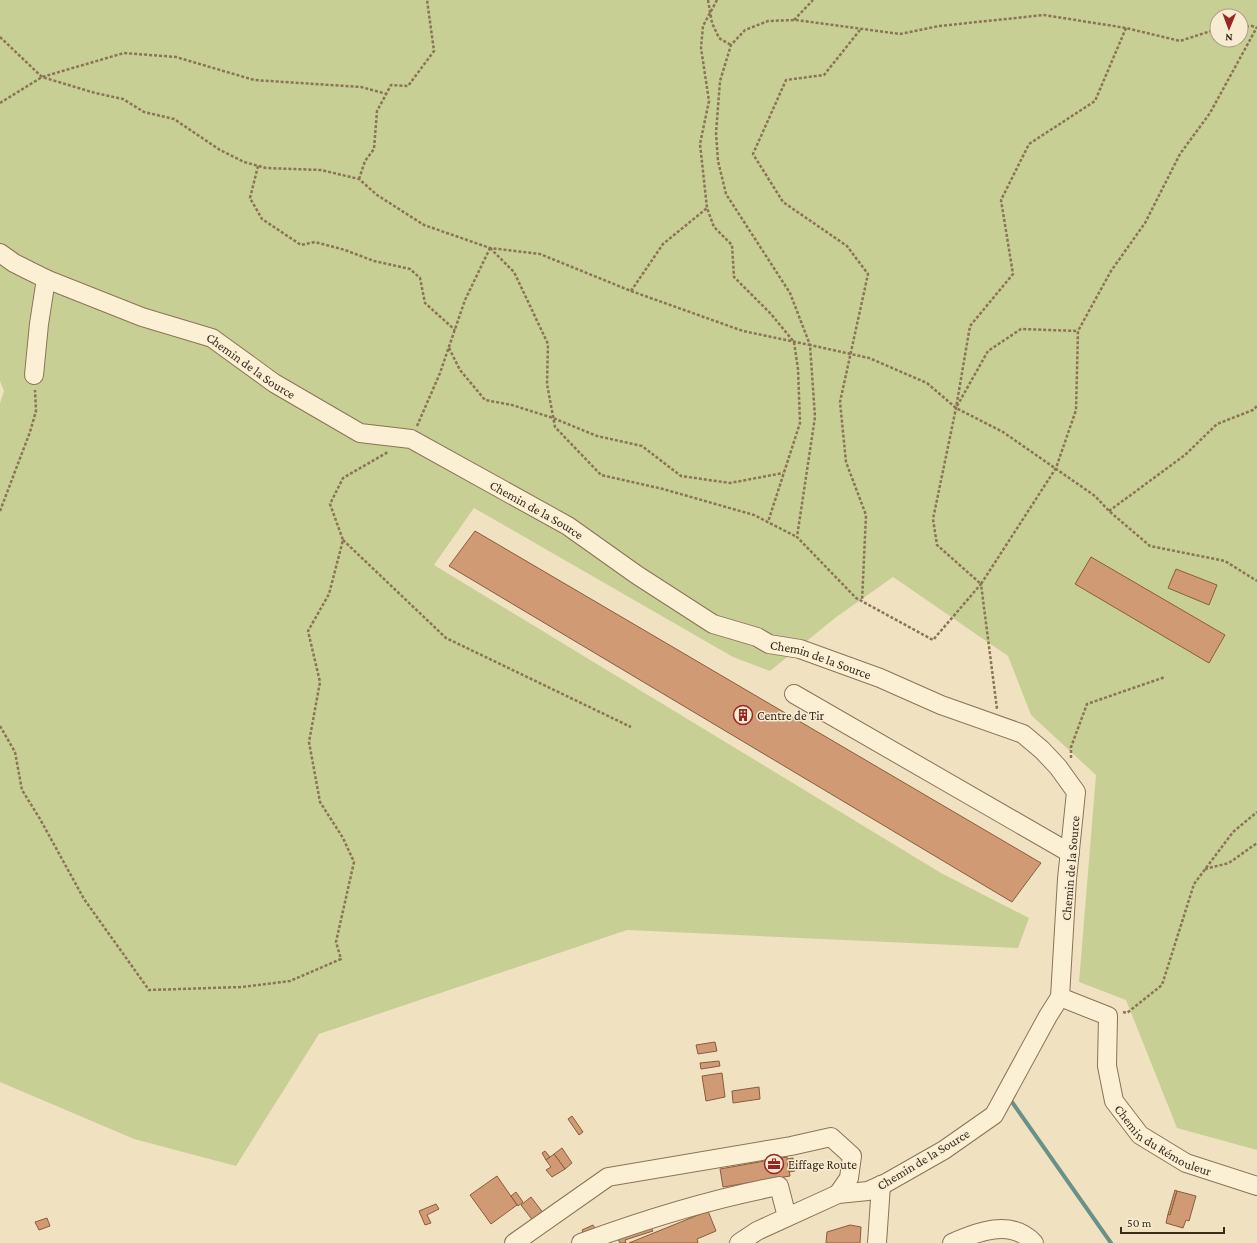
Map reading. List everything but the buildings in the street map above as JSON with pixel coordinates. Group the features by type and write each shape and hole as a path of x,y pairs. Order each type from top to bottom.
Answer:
{"street":[{"name":"Chemin de la Source","path":"0,253 14,263 46,279 142,317 212,338 274,383 360,433 411,439 568,526 637,575 713,624 757,638 769,644 800,649 880,678 941,704 1022,734 1037,746 1058,767 1071,784 1076,792 1070,853 1060,997 994,1115 944,1150 881,1185 868,1191 838,1194 757,1231 739,1243"},
{"path":"34,375 39,324 46,279"},
{"path":"794,694 1070,853"},
{"name":"Chemin du Rémouleur","path":"1060,997 1108,1016 1107,1066 1114,1101 1140,1135 1186,1163 1257,1186"},
{"path":"514,1243 608,1177 791,1146 831,1137 852,1156 849,1178 838,1194"},
{"path":"877,1243 881,1185"},
{"path":"581,1243 634,1223 735,1194 779,1186 787,1217"},
{"path":"952,1243 983,1230 997,1229 1011,1230 1022,1234 1034,1243"}],"path":[{"path":"359,179 365,161 374,149 377,111 391,85 408,86 434,51 427,0"},
{"path":"708,0 712,23 719,38 731,45"},
{"path":"717,0 703,26 700,48 709,101 700,144 707,208 714,227 732,245 734,277 771,314 794,342 798,369 800,423 768,522"},
{"path":"793,20 813,0"},
{"path":"797,537 815,417 810,345 790,293 726,194 718,161 716,133 720,81 731,45 745,30 768,21 793,20 860,30 900,34 939,26 1044,15 1126,28 1180,41 1209,32"},
{"path":"999,726 981,584 937,545 932,519 956,408 970,326 1013,274 1001,200 1029,144 1095,101 1126,28"},
{"path":"490,248 514,272 548,344 547,384 555,427 601,475 663,488 754,515 797,537 856,598 933,640 981,584 1056,468 1076,410 1078,330 1111,271 1145,223 1180,154 1210,113 1257,28"},
{"path":"860,30 824,75 786,80 753,154 783,202 847,246 868,274 840,402 846,462 866,515 862,601"},
{"path":"0,37 42,78 95,93 123,99 144,112 174,119 220,150 244,162 266,168 321,170 359,179 377,195 424,225 490,248 540,254 631,291 743,331 869,358 926,383 956,408 1003,432 1095,496 1109,511 1150,546 1224,562 1257,582"},
{"path":"0,103 42,78 124,53 176,57 254,80 361,87 387,94"},
{"path":"258,166 250,198 262,219 301,245 315,242 345,250 374,261 410,270 420,278 425,303 455,330"},
{"path":"631,291 663,244 707,208"},
{"path":"411,439 440,373 465,300 490,248"},
{"path":"956,408 988,351 1020,329 1078,330"},
{"path":"449,347 460,370 486,400 512,405 553,418 597,436 642,446 682,476 730,484 784,472"},
{"path":"0,511 36,411 34,375"},
{"path":"1109,511 1185,455 1217,424 1253,410 1257,406"},
{"path":"391,451 343,478 330,504 343,540 446,638 631,727"},
{"path":"0,726 15,752 22,790 40,819 84,899 149,990 242,987 290,981 341,959 336,942 354,862 343,838 320,802 309,742 320,682 308,631 328,594 343,540"},
{"path":"1071,784 1071,747 1087,704 1164,677"},
{"path":"1120,1012 1127,1013 1162,985 1194,884 1233,832 1257,812"},
{"path":"1205,869 1230,863 1257,843"}],"green space":[{"path":"0,0 1257,0 1257,1150 1177,1128 1126,1000 1079,982 1096,775 1031,715 1008,656 893,577 835,618 770,671 733,657 474,508 434,565 941,873 1029,918 1018,948 627,930 319,1034 236,1166 134,1139 0,1082 0,403 4,391 0,381"}],"waterway":[{"path":"1012,1102 1111,1243"}],"place":[{"name":"Centre de Tir","path":"743,715"},
{"name":"Eiffage Route","path":"774,1164"}]}
